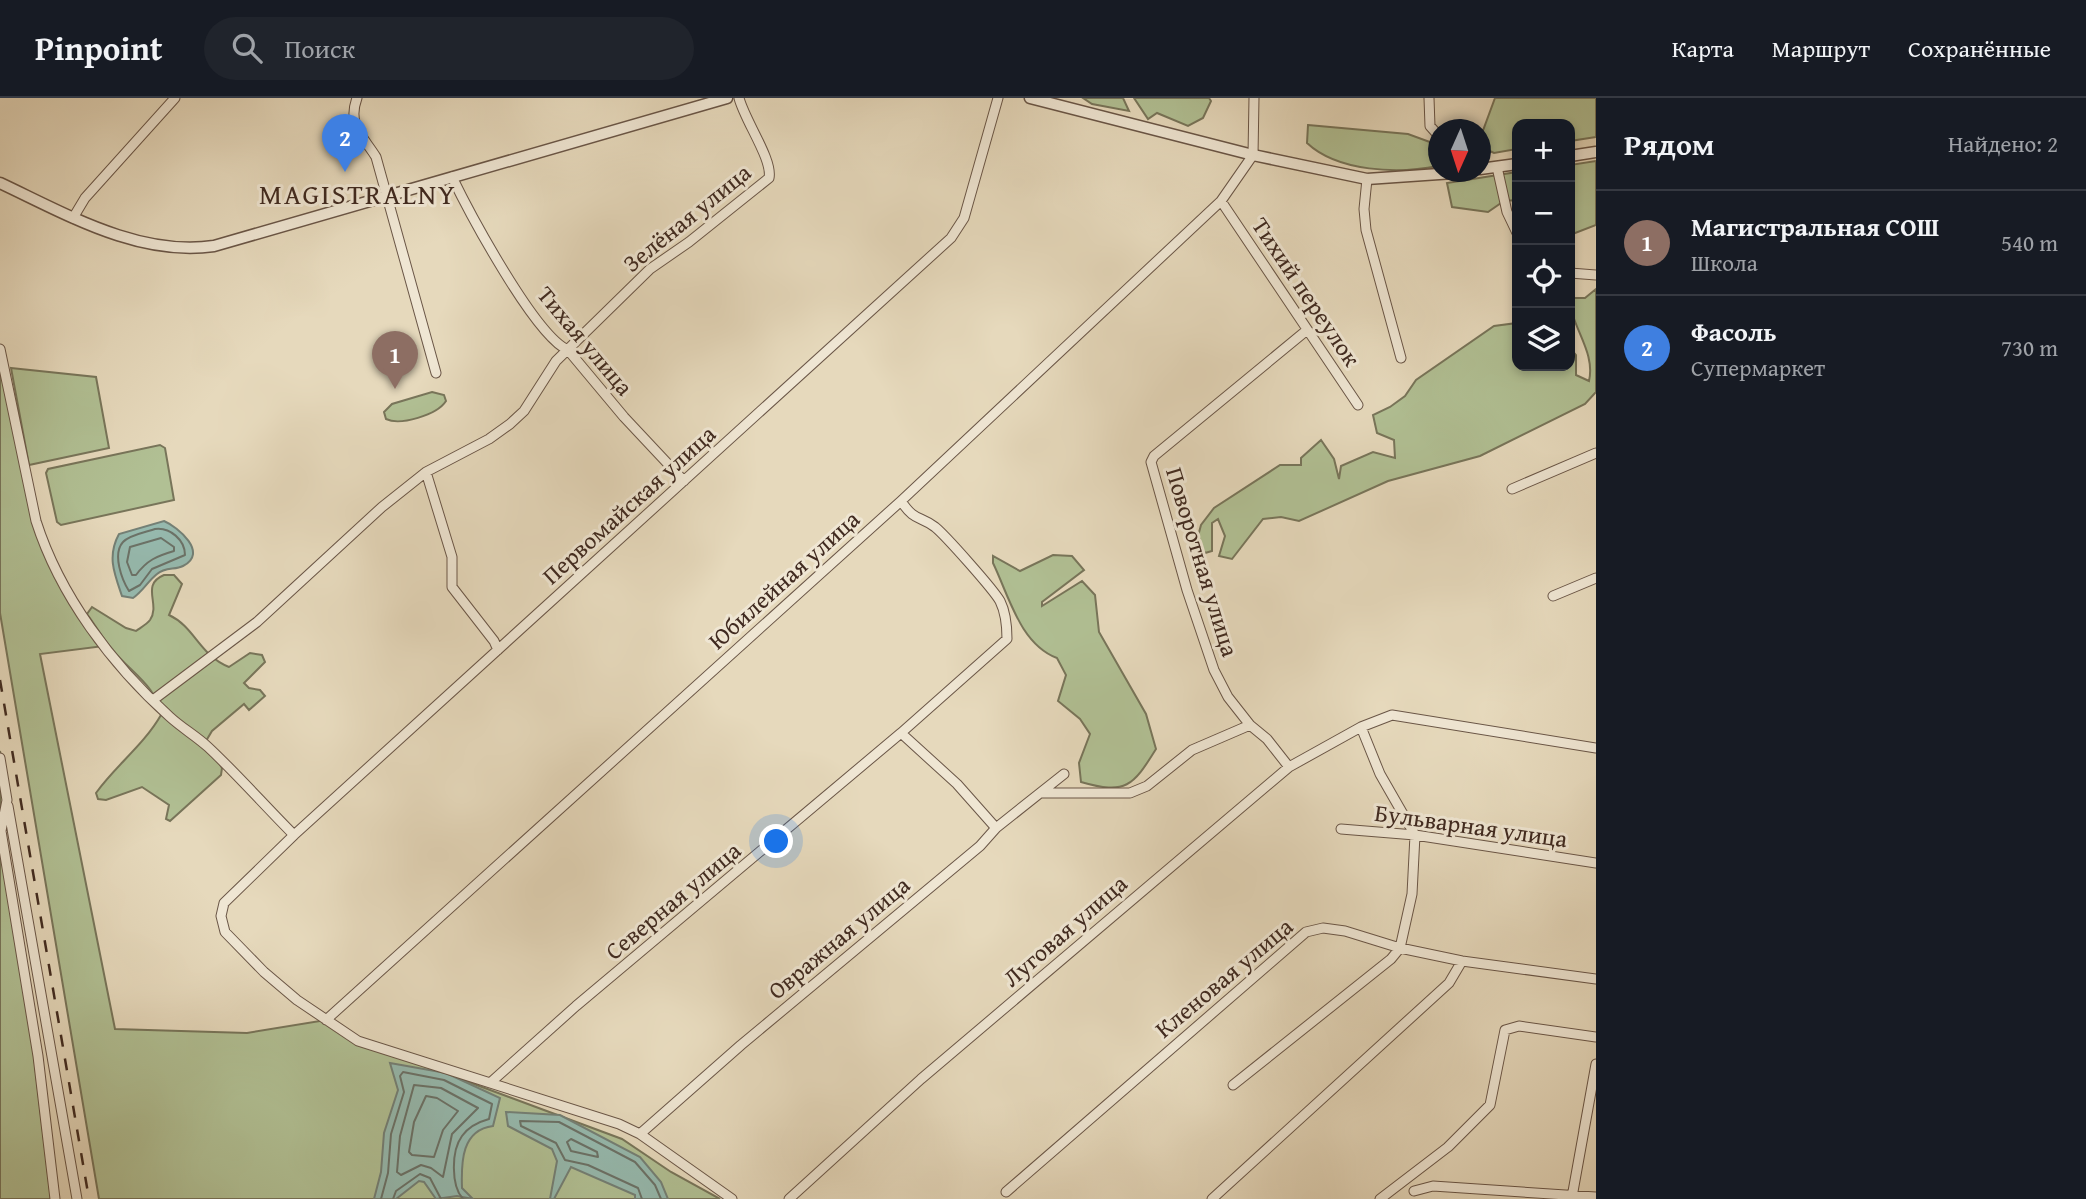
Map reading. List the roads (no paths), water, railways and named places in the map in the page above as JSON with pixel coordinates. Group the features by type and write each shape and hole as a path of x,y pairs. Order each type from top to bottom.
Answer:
{"street":[{"path":"73,218 92,189 175,98"},
{"path":"357,98 352,120 356,131 376,157 389,196 436,373"},
{"path":"0,183 73,218 142,242 195,249 727,98"},
{"name":"Зелёная улица","path":"568,349 650,269 689,242 769,178 770,167 751,131 739,98"},
{"name":"Первомайская улица","path":"327,1020 264,972 225,932 221,916 224,903 294,835 959,228 998,98"},
{"path":"1030,98 1322,171 1367,179 1428,175"},
{"path":"1252,155 1254,98"},
{"path":"1429,98 1430,119"},
{"path":"1575,155 1596,152"},
{"name":"Юбилейная улица","path":"327,1020 901,501 1221,201 1252,155"},
{"path":"1491,168 1512,165"},
{"path":"1497,167 1512,222"},
{"name":"Тихая улица","path":"452,177 536,320 559,346 568,349 624,417 684,481"},
{"path":"1367,179 1364,209 1366,230 1401,358"},
{"name":"Тихий переулок","path":"1221,201 1358,405"},
{"path":"1575,273 1596,275"},
{"name":"Поворотная улица","path":"1289,767 1268,738 1250,725 1228,697 1214,670 1187,590 1151,462 1154,456 1228,391 1307,330"},
{"path":"0,349 33,508 44,548 64,587 104,646 153,700 207,747 294,835"},
{"path":"153,700 257,622 382,506 426,472 489,439 510,424 524,411 556,361 568,349"},
{"path":"1512,489 1596,453"},
{"path":"426,472 452,557 452,587 494,640 498,650"},
{"name":"Северная улица","path":"490,1083 576,1006 901,733 1007,639 1007,621 1000,601 947,538 933,525 912,517 901,501"},
{"path":"1553,596 1596,578"},
{"name":"Луговая улица","path":"789,1199 921,1079 1289,767 1384,716 1408,716 1596,748"},
{"path":"1041,793 1130,793 1147,786 1192,750 1250,725"},
{"path":"1233,1085 1391,959 1401,948 1412,894 1415,835 1380,774 1361,727"},
{"path":"901,733 957,784 996,828"},
{"path":"0,758 77,1199"},
{"name":"Овражная улица","path":"640,1134 741,1045 979,846 996,828 1064,774"},
{"path":"7,800 1,831 38,1056 55,1199"},
{"name":"Бульварная улица","path":"1340,829 1415,835 1596,863"},
{"path":"1,897 9,890"},
{"name":"Кленовая улица","path":"1006,1192 1306,932 1323,928 1345,931 1401,948 1462,961 1596,979"},
{"path":"1212,1199 1449,983 1462,961"},
{"path":"327,1020 358,1041 607,1120 640,1134 732,1199"},
{"path":"1380,1199 1448,1147 1490,1105 1503,1039 1511,1026 1596,1037"},
{"path":"1572,1197 1594,1090 1596,1064"},
{"path":"1405,1180 1413,1195 1433,1186 1596,1197"}],"water":[{"path":"164,521 183,534 188,541 193,554 190,561 183,566 160,572 133,598 122,596 114,572 113,557 119,534"},
{"path":"390,1063 446,1073 500,1098 493,1126 483,1129 469,1140 463,1158 462,1188 473,1199 457,1196 436,1199 424,1182 419,1181 396,1199 374,1199 381,1172 384,1133 398,1090"},
{"path":"506,1112 560,1115 640,1157 661,1182 668,1199 635,1199 635,1195 571,1167 554,1199 550,1199 557,1161 552,1149 508,1126"}],"railway":[{"path":"0,680 89,1199"}],"place":[{"name":"Фасоль","path":"345,172"},
{"name":"Магистральная СОШ","path":"395,389"}],"district":[{"name":"MAGISTRALNY","path":"358,194"}]}
